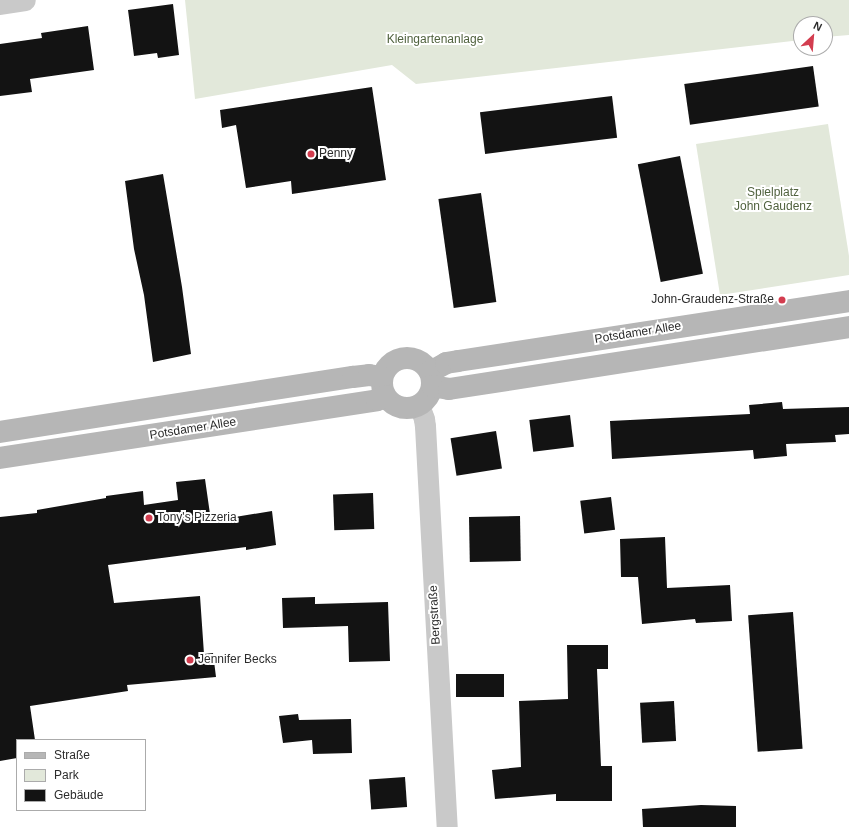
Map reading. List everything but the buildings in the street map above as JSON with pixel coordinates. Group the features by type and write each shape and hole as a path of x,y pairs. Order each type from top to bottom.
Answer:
{"street":[{"path":"0,4 25,0"},
{"name":"Potsdamer Allee","path":"431,379 446,363 849,301"},
{"path":"383,387 390,363 405,357 419,361 431,379 449,389 849,327"},
{"path":"0,432 369,375 383,387 392,403 400,407 410,408 419,405 426,398 431,379"},
{"name":"Potsdamer Allee","path":"0,458 370,401 383,387"},
{"name":"Bergstraße","path":"419,405 424,419 447,827"}],"green space":[{"name":"Kleingartenanlage","path":"185,0 849,0 849,35 833,36 833,16 793,16 793,41 416,84 392,65 195,99"},
{"name":"Spielplatz John Gaudenz","path":"828,124 849,256 849,275 720,295 696,144"}],"place":[{"name":"Penny","path":"311,154"},
{"name":"John-Graudenz-Straße","path":"782,300"},
{"name":"Tony's Pizzeria","path":"149,518"},
{"name":"Jennifer Becks","path":"190,660"}]}
